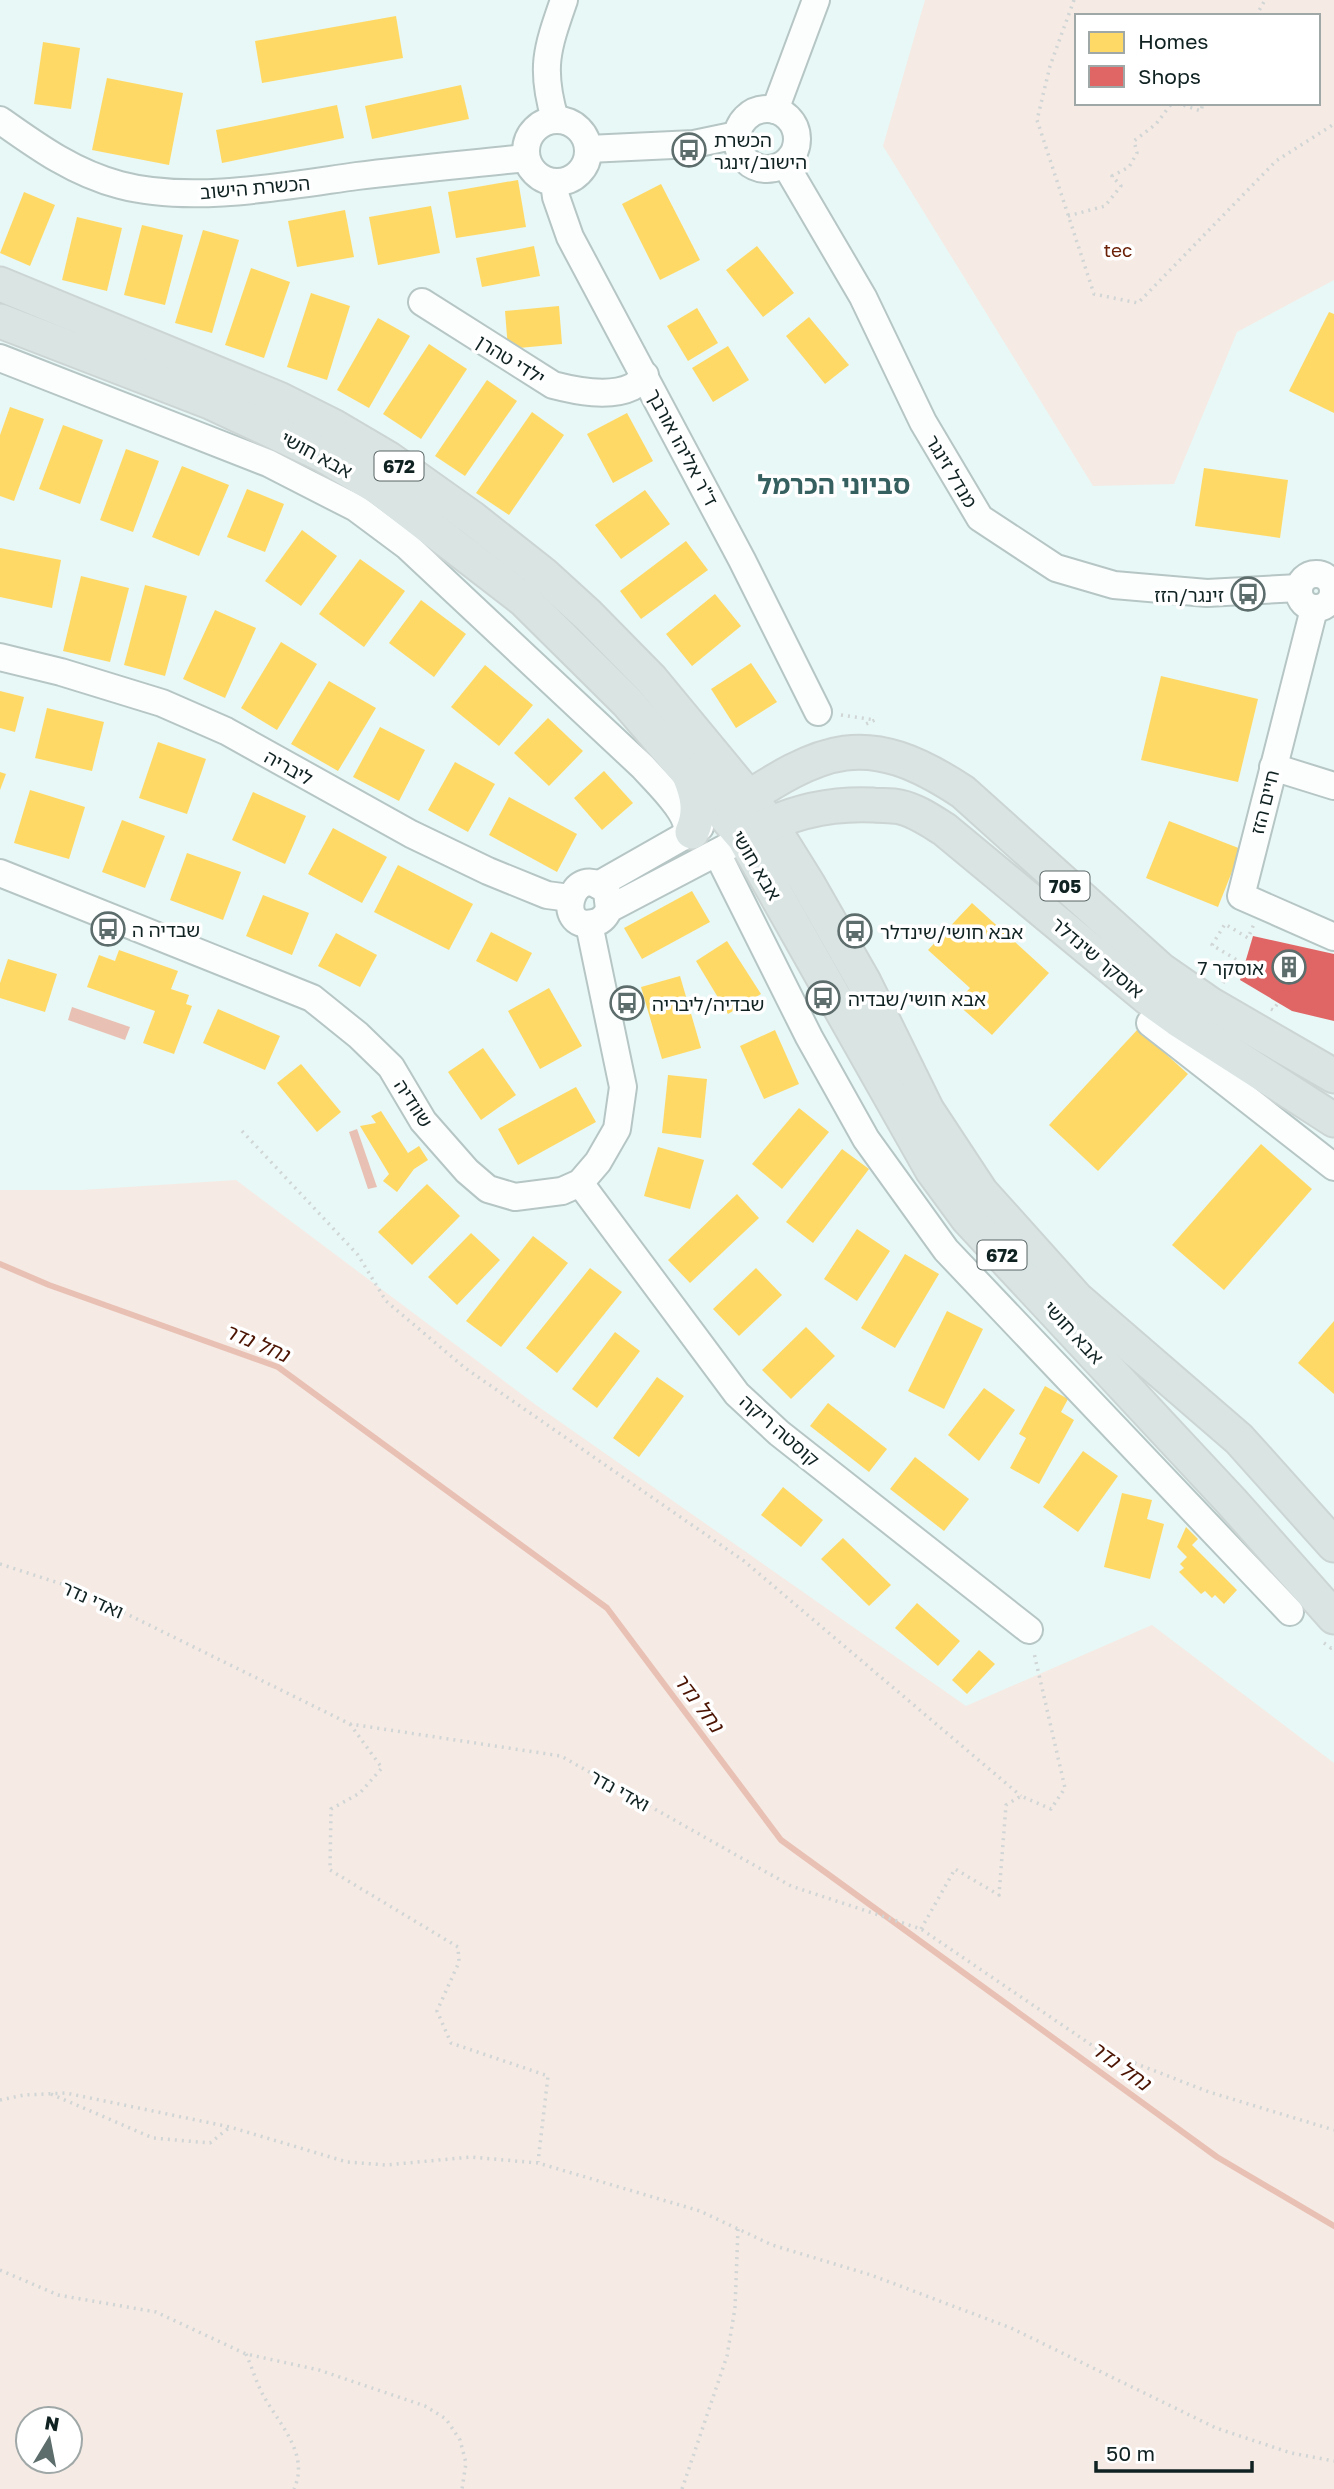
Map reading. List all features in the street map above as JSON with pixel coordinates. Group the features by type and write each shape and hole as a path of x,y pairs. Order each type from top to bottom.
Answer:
{"main road":[{"name":"אבא חושי","path":"0,284 279,399 333,426 389,459 513,550 579,606 651,679 720,762 726,827 932,1170 968,1219 1231,1501 1334,1617"},
{"name":"אבא חושי","path":"0,321 210,402 323,455 379,488 524,600 591,665 689,775 698,802 697,815 726,827 808,884 864,982 926,1111 981,1192 1077,1299 1239,1439 1334,1545"},
{"name":"אוסקר שינדלר","path":"720,762 738,772 753,775 784,774 844,751 867,751 902,760 939,776 962,792 1161,970 1210,1004 1334,1076"},
{"name":"אוסקר שינדלר","path":"726,827 784,774"},
{"name":"אוסקר שינדלר","path":"726,827 819,807 901,807 944,829 1177,1019 1334,1119"},
{"path":"808,884 807,837 809,824 819,807"}],"street":[{"path":"555,119 547,93 546,64 564,0"},
{"path":"775,110 816,0"},
{"path":"775,110 791,121 798,139 792,158 785,164 765,170 747,162 737,145 737,135 741,125 755,111 775,110"},
{"path":"555,119 578,127 588,149 582,170 574,177 554,182 541,178 532,170 526,158 526,144 533,130 541,123 555,119"},
{"name":"הכשרת הישוב","path":"0,120 74,169 121,186 155,191 187,193 263,189 526,158"},
{"path":"588,149 694,144 737,135"},
{"name":"מנדל זינגר","path":"785,164 863,297 917,410 980,518 1056,568 1114,585 1208,593 1320,596"},
{"name":"ד\"ר אליהו אורבך","path":"554,182 556,197 570,237 742,560 818,712"},
{"name":"ילדי טהרן","path":"422,302 553,385 575,391 602,393 633,387 645,375"},
{"name":"אבא חושי","path":"0,358 268,463 356,508 407,545 643,767 678,808 688,827 726,827 809,1037 866,1139 946,1250 1290,1612"},
{"name":"חיים הזז","path":"1241,896 1320,596"},
{"name":"ליבריה","path":"0,657 61,671 162,703 226,731 400,828 488,871 547,895 570,898"},
{"path":"1273,767 1334,786"},
{"path":"726,827 599,916 583,923 570,910 573,892 584,884 598,885 726,827"},
{"name":"שוודיה","path":"0,873 312,998 358,1035 391,1067 423,1121 467,1171 488,1189 515,1197 562,1191 580,1183"},
{"path":"580,1183 598,1162 617,1129 623,1087 599,916 607,892 598,885"},
{"path":"1241,896 1334,937"},
{"path":"1150,1023 1334,1167"},
{"name":"קוסטה ריקה","path":"580,1183 737,1394 779,1433 1029,1630"}],"path":[{"path":"1074,0 1050,65 1037,120 1094,294 1138,303 1276,161 1334,124"},
{"path":"1068,216 1105,206 1121,186 1112,176 1129,167 1137,153 1134,141 1156,124 1173,105"},
{"path":"1182,105 1201,111 1202,105"},
{"path":"1210,1004 1237,960 1212,945 1225,924 1248,938 1256,920 1241,896"},
{"path":"242,1131 358,1255 386,1301 465,1368 744,1561 1021,1796 1051,1809 1065,1788 1029,1630"},
{"name":"ואדי נדר","path":"0,1564 74,1588 350,1724 561,1756 791,1886 921,1929 1096,2048 1209,2092 1334,2130"},
{"path":"350,1724 382,1768 360,1793 331,1809 330,1870 458,1947 459,1962 437,2011 451,2043 548,2076 538,2163"},
{"path":"921,1929 955,1869 999,1895 1006,1805 1021,1796"},
{"path":"49,2093 153,2138 210,2143 230,2127"},
{"path":"0,2100 24,2095 66,2093 230,2127 347,2162 386,2165 471,2157 538,2163 700,2211 772,2245 871,2275 1011,2328 1216,2428 1291,2453 1334,2461"},
{"path":"682,2489 727,2356 735,2308 738,2229"},
{"path":"0,2270 58,2295 156,2312 246,2354 319,2370 425,2406 446,2419 460,2440 466,2463 462,2489"},
{"path":"246,2354 263,2395 290,2437 300,2468 294,2489"}],"green space":[{"name":"tec","path":"925,0 1334,0 1334,280 1237,332 1174,484 1093,486 883,146"},
{"path":"236,1180 536,1405 966,1706 1152,1625 1334,1763 1334,2489 0,2489 0,1190 82,1190"}],"shaded area":[{"path":"72,1007 130,1027 125,1040 68,1020"},
{"path":"357,1129 377,1187 368,1189 349,1132"}],"building: Homes":[{"path":"396,16 403,58 262,83 255,41"},
{"path":"43,42 80,48 71,109 34,104"},
{"path":"107,78 183,93 169,165 92,150"},
{"path":"461,85 469,119 372,139 365,106"},
{"path":"337,105 344,138 222,163 216,130"},
{"path":"518,180 526,227 456,238 448,192"},
{"path":"661,184 700,260 660,280 622,204"},
{"path":"24,192 55,205 30,266 0,253"},
{"path":"431,206 440,253 378,265 369,217"},
{"path":"345,210 354,257 297,267 288,221"},
{"path":"77,217 122,228 107,291 62,280"},
{"path":"142,225 183,235 165,305 124,295"},
{"path":"203,230 239,240 212,333 175,323"},
{"path":"534,246 540,276 482,287 476,258"},
{"path":"757,246 794,293 763,317 726,270"},
{"path":"251,268 290,282 264,358 225,345"},
{"path":"311,293 350,306 327,380 287,367"},
{"path":"559,306 562,344 508,349 505,311"},
{"path":"697,308 718,343 688,361 667,326"},
{"path":"1329,312 1334,314 1334,413 1289,391"},
{"path":"809,317 849,365 825,384 786,336"},
{"path":"378,318 410,336 369,408 337,390"},
{"path":"429,344 467,369 421,439 383,414"},
{"path":"728,346 749,380 713,402 692,368"},
{"path":"487,380 517,401 465,476 435,456"},
{"path":"10,407 44,419 14,501 0,496 0,435"},
{"path":"532,412 564,435 509,515 476,493"},
{"path":"627,413 653,461 613,483 587,434"},
{"path":"63,425 103,440 80,504 39,489"},
{"path":"126,449 159,461 133,532 100,520"},
{"path":"182,466 229,485 199,556 152,537"},
{"path":"1204,468 1288,480 1280,538 1195,526"},
{"path":"247,489 284,504 265,552 227,537"},
{"path":"645,490 670,524 621,559 595,525"},
{"path":"302,530 337,556 301,606 265,581"},
{"path":"686,541 708,570 641,619 620,591"},
{"path":"0,548 61,560 52,608 0,597"},
{"path":"360,559 405,591 364,647 319,614"},
{"path":"81,576 129,588 110,662 63,651"},
{"path":"145,585 187,596 165,676 124,665"},
{"path":"715,594 741,626 692,666 666,634"},
{"path":"421,600 466,634 434,677 389,643"},
{"path":"215,610 256,628 225,698 183,679"},
{"path":"281,642 317,664 277,730 241,708"},
{"path":"751,663 777,702 736,728 711,689"},
{"path":"485,665 533,705 499,746 451,707"},
{"path":"1161,676 1258,699 1238,782 1141,760"},
{"path":"329,681 376,708 338,771 291,744"},
{"path":"0,691 24,697 15,732 0,728"},
{"path":"47,708 104,722 92,771 35,758"},
{"path":"548,718 583,751 549,786 514,753"},
{"path":"380,727 425,750 399,801 353,777"},
{"path":"158,742 206,759 187,814 139,798"},
{"path":"455,762 495,784 468,832 428,810"},
{"path":"604,771 633,803 602,830 574,798"},
{"path":"0,772 6,774 0,790"},
{"path":"30,790 85,807 69,859 14,843"},
{"path":"253,792 306,816 285,864 232,840"},
{"path":"509,797 577,834 557,872 489,835"},
{"path":"122,820 165,836 145,888 102,872"},
{"path":"1169,821 1241,849 1218,907 1146,878"},
{"path":"333,828 387,857 362,903 308,874"},
{"path":"187,853 241,872 223,920 170,900"},
{"path":"398,865 473,904 449,950 374,912"},
{"path":"692,891 710,922 642,959 624,928"},
{"path":"263,895 309,913 292,955 246,936"},
{"path":"972,903 1049,973 992,1035 956,1003 970,988 928,950"},
{"path":"491,932 532,953 517,982 476,961"},
{"path":"336,933 377,955 360,987 318,966"},
{"path":"727,941 761,994 728,1014 696,961"},
{"path":"119,950 178,971 171,989 189,995 186,1004 192,1006 174,1054 143,1043 155,1011 87,987 99,955 115,961"},
{"path":"8,959 57,974 45,1012 0,998 0,983"},
{"path":"680,976 701,1048 662,1059 641,987"},
{"path":"549,988 582,1046 540,1069 508,1011"},
{"path":"218,1009 280,1036 265,1070 203,1043"},
{"path":"1138,1029 1188,1074 1098,1171 1049,1125"},
{"path":"775,1030 799,1084 764,1099 740,1046"},
{"path":"483,1048 516,1095 481,1120 448,1072"},
{"path":"301,1064 341,1112 317,1132 277,1083"},
{"path":"668,1075 707,1079 701,1138 662,1133"},
{"path":"576,1087 596,1122 518,1165 498,1129"},
{"path":"799,1108 829,1132 782,1189 752,1164"},
{"path":"381,1111 408,1153 419,1146 428,1160 414,1169 397,1192 383,1181 389,1174 360,1126 376,1123 371,1116"},
{"path":"1261,1144 1312,1189 1224,1290 1172,1245"},
{"path":"658,1147 704,1160 690,1209 644,1196"},
{"path":"842,1149 869,1169 813,1243 786,1222"},
{"path":"427,1184 460,1216 412,1265 378,1232"},
{"path":"737,1194 759,1218 690,1283 668,1260"},
{"path":"857,1229 890,1251 857,1301 824,1279"},
{"path":"471,1233 500,1260 457,1305 428,1277"},
{"path":"533,1236 568,1263 501,1347 466,1321"},
{"path":"905,1254 939,1274 895,1348 861,1328"},
{"path":"590,1268 622,1292 557,1373 526,1348"},
{"path":"756,1268 782,1295 739,1336 713,1309"},
{"path":"947,1311 983,1329 944,1409 908,1391"},
{"path":"1334,1321 1334,1394 1298,1363"},
{"path":"806,1327 835,1356 791,1399 762,1370"},
{"path":"615,1332 640,1351 597,1408 572,1389"},
{"path":"657,1377 684,1396 639,1457 613,1438"},
{"path":"1045,1386 1068,1399 1061,1412 1074,1420 1039,1484 1010,1468 1026,1438 1019,1434"},
{"path":"984,1388 1015,1410 979,1461 948,1435"},
{"path":"828,1403 887,1449 869,1472 810,1426"},
{"path":"1083,1451 1118,1476 1078,1532 1043,1507"},
{"path":"915,1457 969,1499 944,1531 890,1489"},
{"path":"783,1487 823,1520 801,1547 761,1515"},
{"path":"1122,1493 1152,1500 1147,1519 1164,1524 1150,1579 1104,1567"},
{"path":"1186,1527 1198,1539 1192,1545 1237,1590 1224,1604 1215,1595 1212,1598 1205,1591 1201,1594 1179,1572 1184,1568 1180,1564 1187,1557 1177,1547"},
{"path":"843,1538 891,1585 869,1606 821,1559"},
{"path":"917,1603 960,1641 938,1666 895,1628"},
{"path":"979,1650 995,1664 967,1694 952,1680"}],"building: Shops":[{"name":"אוסקר 7","path":"1253,936 1334,954 1334,1021 1292,1011 1240,980"}],"waterway":[{"name":"נחל נדר","path":"0,1264 49,1285 278,1367 607,1608 781,1840 1217,2157 1334,2226"}],"place":[{"name":"הכשרת הישוב/זינגר","path":"689,150"},
{"name":"זינגר/הזז","path":"1248,594"},
{"name":"שבדיה ה","path":"108,929"},
{"name":"אבא חושי/שינדלר","path":"855,931"},
{"name":"אוסקר 7","path":"1289,967"},
{"name":"אבא חושי/שבדיה","path":"823,998"},
{"name":"שבדיה/ליבריה","path":"627,1003"}],"district":[{"name":"סביוני הכרמל","path":"834,484"}]}
